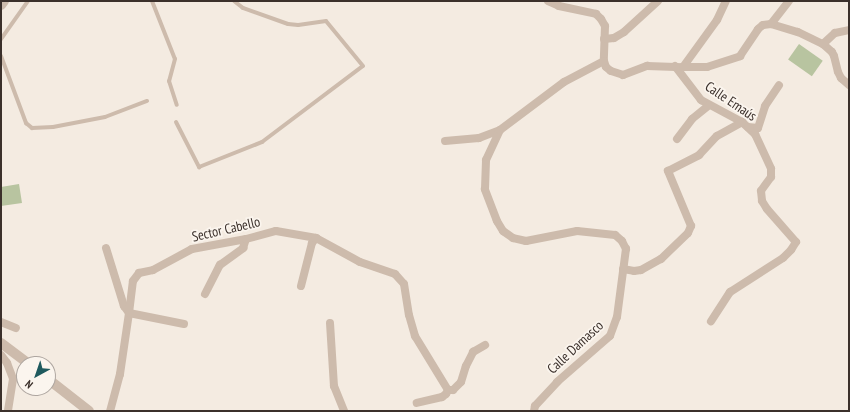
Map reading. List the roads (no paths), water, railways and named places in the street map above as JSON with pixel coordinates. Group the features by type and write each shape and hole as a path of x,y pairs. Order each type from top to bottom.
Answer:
{"street":[{"path":"1,5 4,1"},
{"path":"548,1 560,6 596,14 605,26 604,61 606,67 618,74 623,75 647,66 707,67 740,56 758,30 763,25 771,24 798,32 823,44 832,52 841,78 849,85"},
{"path":"604,39 614,38 624,32 658,1"},
{"path":"683,67 717,20 726,1"},
{"path":"771,24 789,1"},
{"path":"823,44 835,33 849,29"},
{"name":"Calle Damasco","path":"445,141 479,138 500,130 564,82 604,61"},
{"name":"Calle Emaús","path":"675,66 701,100 726,112 745,124 755,134 771,169 771,177 761,191 762,201 766,209 796,242 783,258 730,292 711,321"},
{"path":"623,269 634,271 641,270 661,259 688,233 691,226 668,172 700,156 717,136 745,124 758,128 765,106 779,85"},
{"path":"677,139 692,119 709,105"},
{"name":"Calle Damasco","path":"500,130 486,160 486,189 497,220 503,231 513,238 526,241 577,231 615,235 626,249 618,317 610,336 557,382 535,406 534,411"},
{"name":"Sector Cabello","path":"110,411 120,374 133,281 139,273 154,270 192,249 246,239 276,231 316,238 360,262 395,274 400,278 404,284 409,315 415,336 448,390"},
{"path":"301,286 312,243 316,238"},
{"path":"205,294 220,265 243,248 246,239"},
{"name":"Sector Cabello","path":"106,248 124,306 128,313"},
{"path":"128,313 184,324"},
{"path":"1,322 16,328"},
{"path":"330,322 334,386 344,411"},
{"path":"1,342 19,356"},
{"path":"417,403 442,397 448,390 453,390 457,387 461,382 469,358 476,349 485,345"},
{"path":"1,355 7,363 13,379 8,411"},
{"path":"56,385 89,411"}],"lane":[{"path":"1,40 28,1"},
{"path":"152,1 176,59 169,81 177,105"},
{"path":"176,122 199,167 262,142 363,66 326,21 298,25 288,24 242,8 234,1"},
{"path":"1,56 26,123 32,128 53,127 105,117 147,102"}]}
